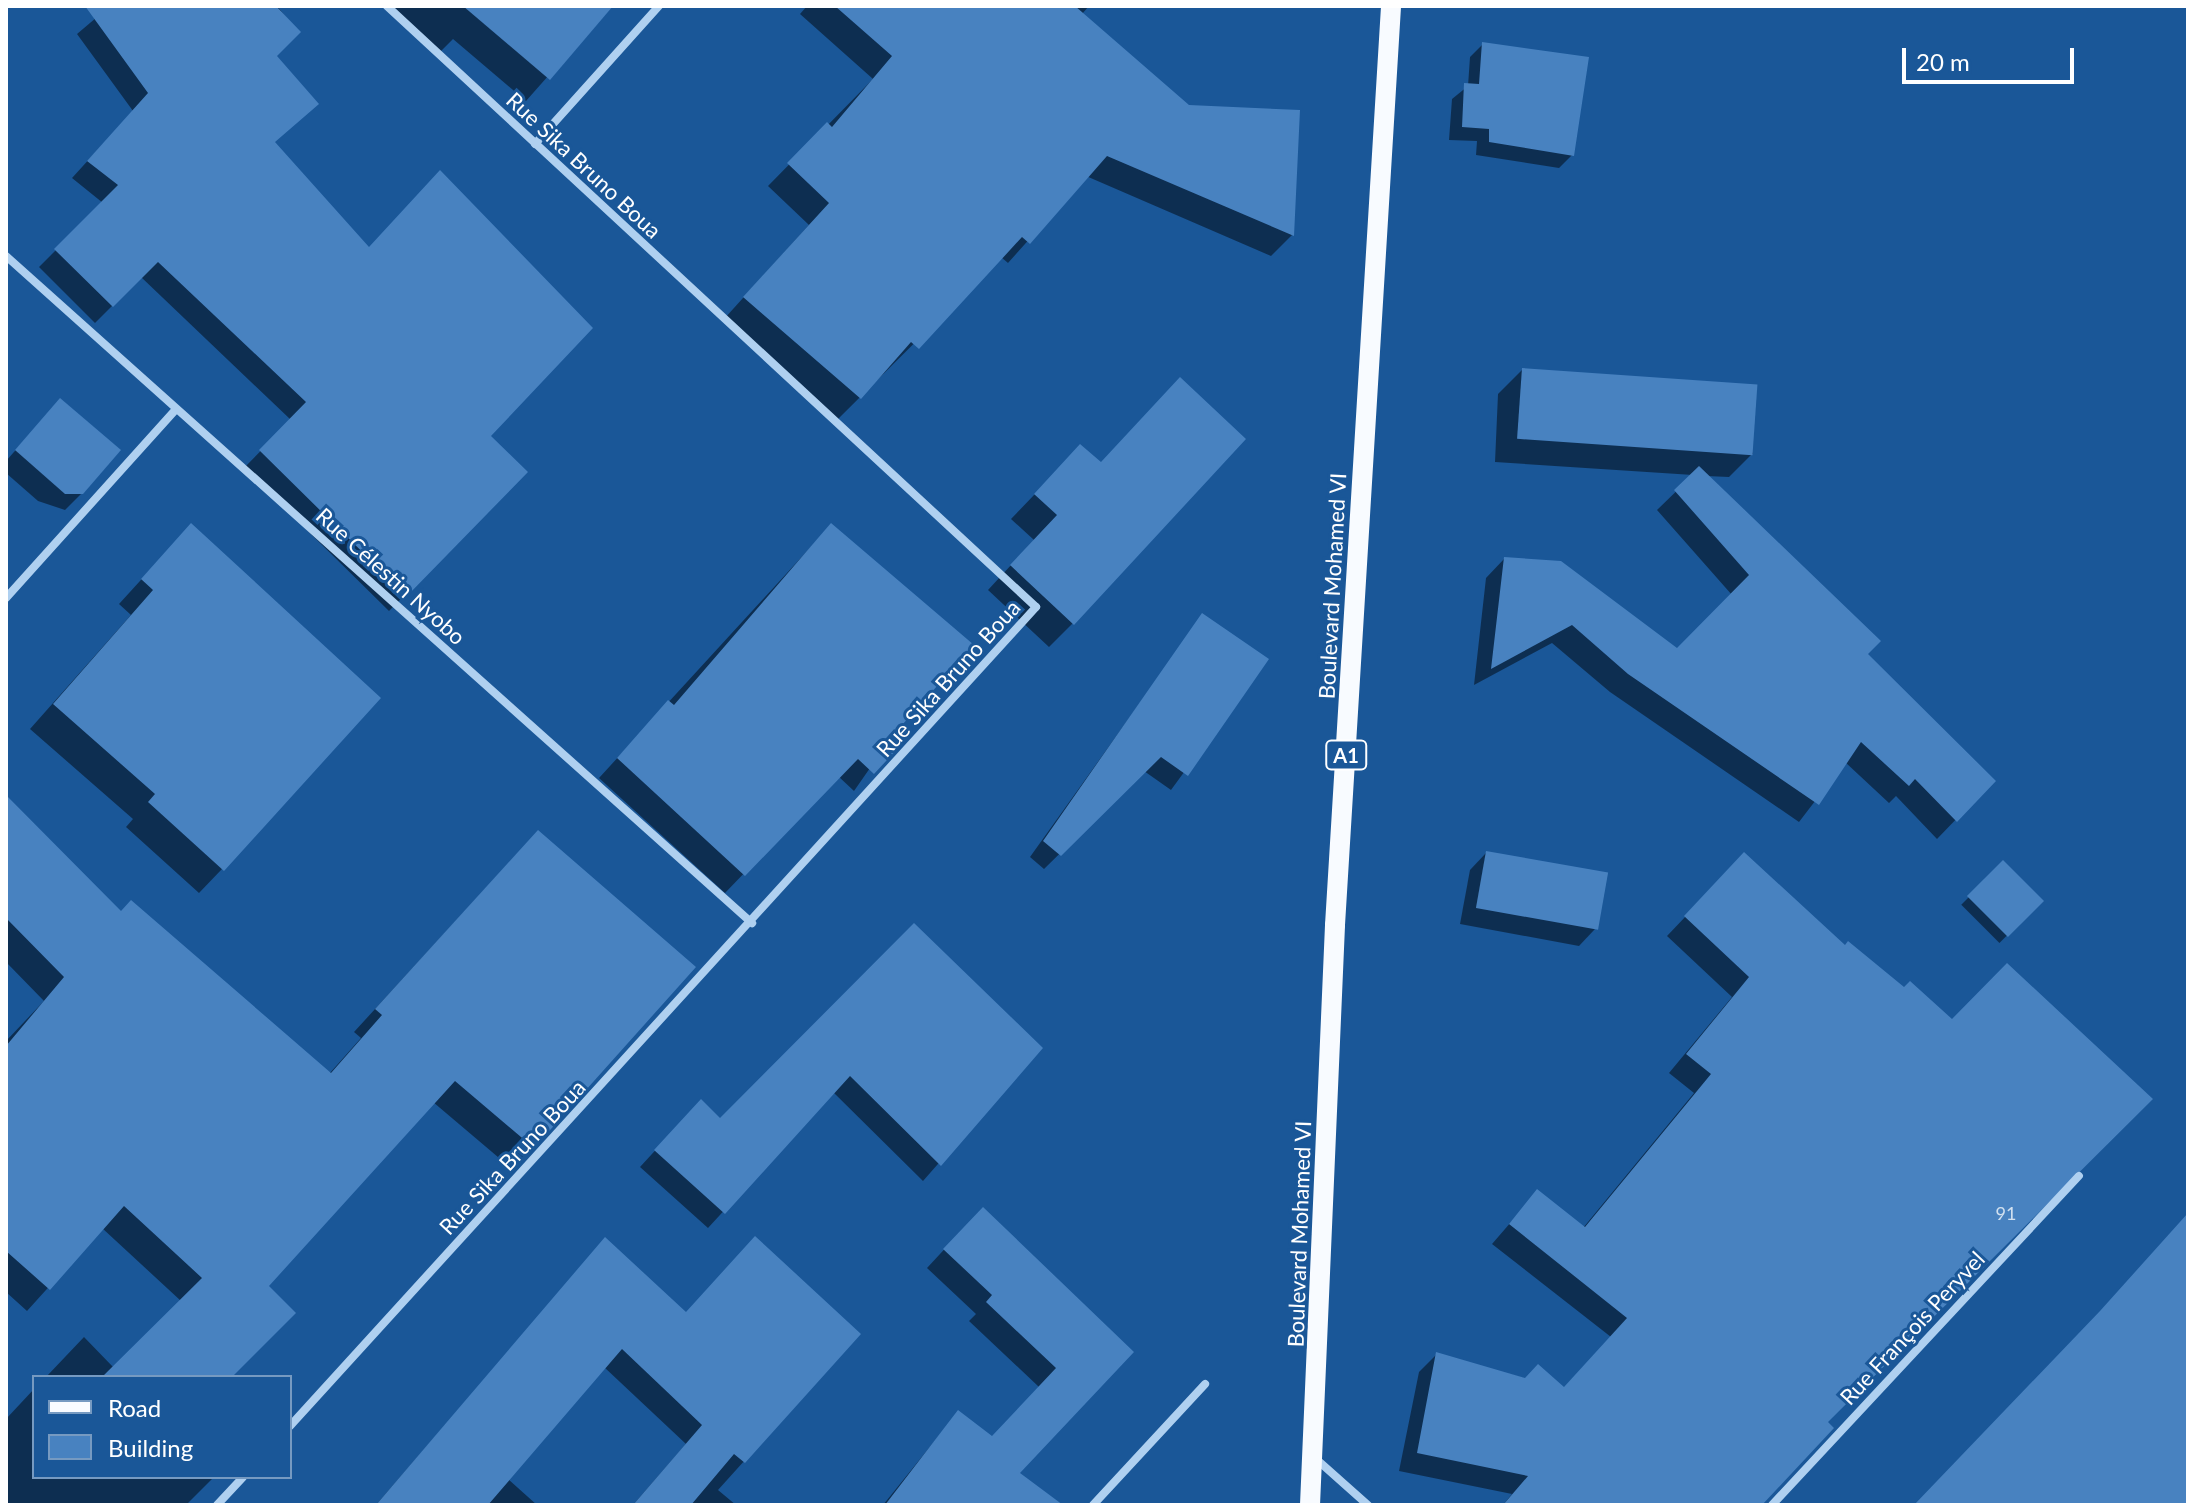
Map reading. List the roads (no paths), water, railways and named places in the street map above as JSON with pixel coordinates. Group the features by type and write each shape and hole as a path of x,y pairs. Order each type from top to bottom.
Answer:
{"main road":[{"name":"Boulevard Mohamed VI","path":"1310,1505 1315,1458 1335,925 1391,6"}],"street":[{"name":"Rue Sika Bruno Boua","path":"292,1424 752,923 1036,607 387,6"},
{"path":"535,144 659,6"},
{"name":"Rue Célestin Nyobo","path":"6,256 752,923"},
{"path":"6,598 176,409"},
{"name":"Rue François Peryvel","path":"1772,1505 2079,1176"},
{"path":"1093,1505 1205,1384"},
{"path":"1315,1458 1368,1505"},
{"path":"217,1505 241,1479"}]}
